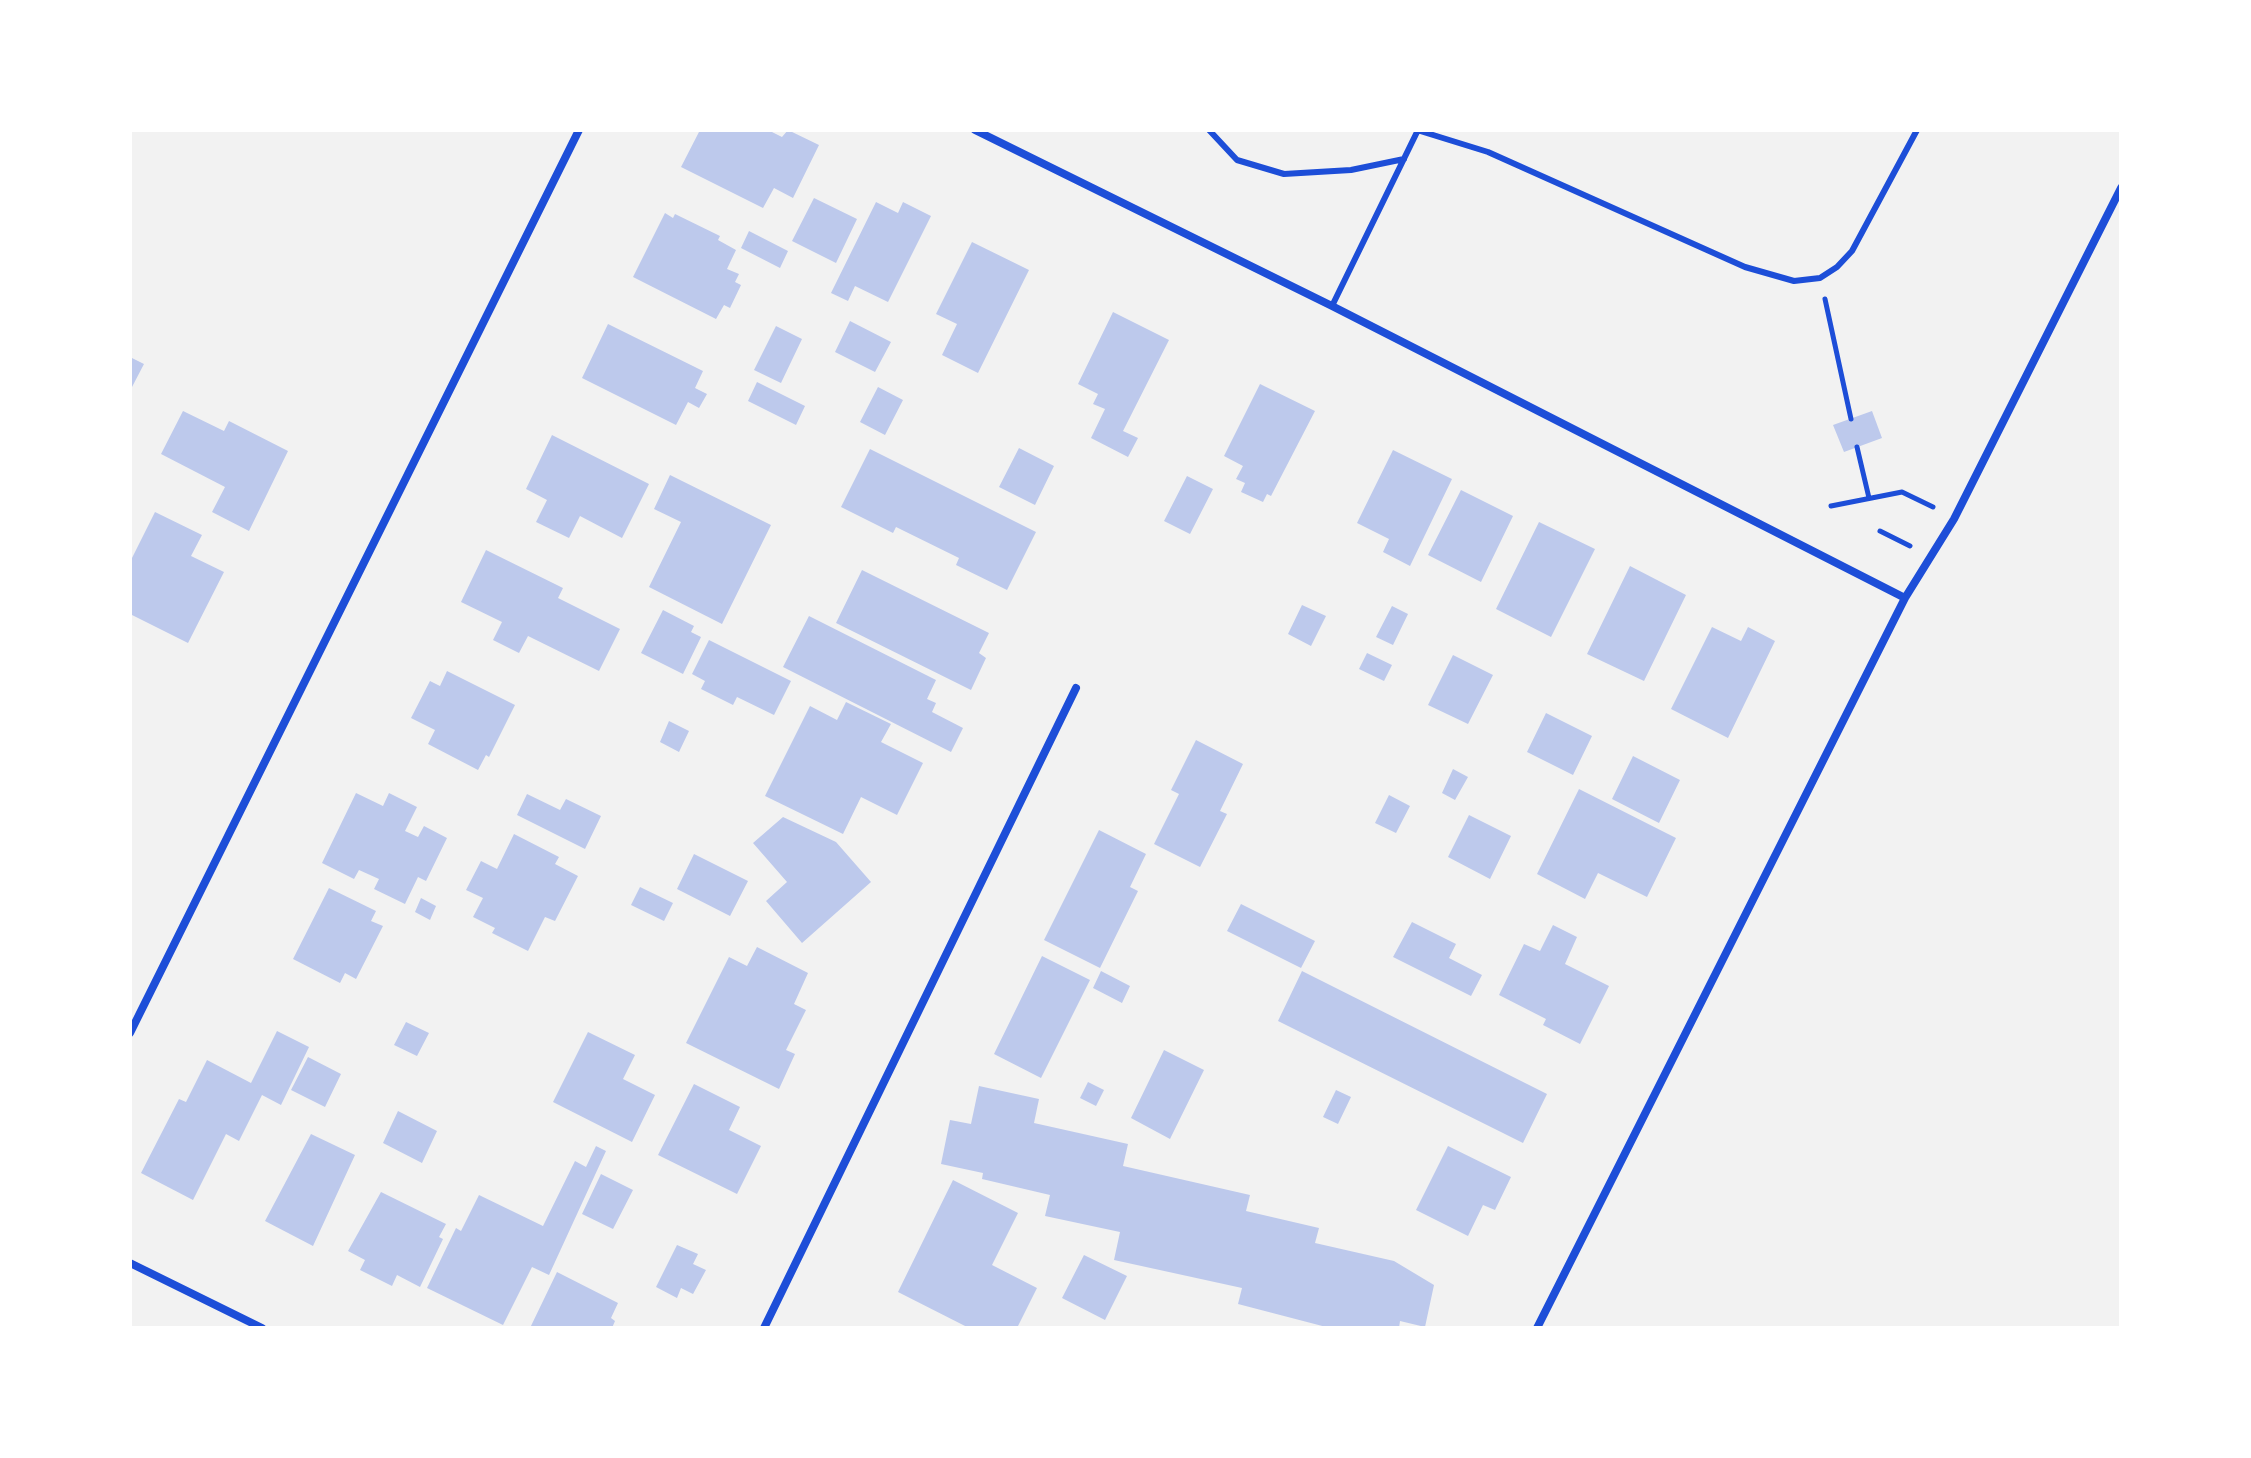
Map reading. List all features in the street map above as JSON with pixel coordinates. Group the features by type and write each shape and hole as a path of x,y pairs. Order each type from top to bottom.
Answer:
{"street":[{"path":"130,1033 579,130"},
{"path":"975,130 1332,306 1905,598"},
{"path":"1537,1328 1905,598 1954,519 2121,188"},
{"path":"764,1328 1076,688"},
{"path":"130,1263 262,1328"}],"lane":[{"path":"1209,130 1237,160 1284,174 1351,170 1404,159"},
{"path":"1332,306 1418,130 1488,152 1763,275 1794,281 1820,278 1837,267 1867,229 1917,130"}],"path":[{"path":"1820,278 1851,419"},
{"path":"1857,447 1869,498"},
{"path":"1831,506 1902,492 1924,503"}],"building":[{"path":"700,130 768,130 782,137 788,130 819,145 793,198 774,188 763,208 681,167"},
{"path":"814,198 857,219 836,263 792,241"},
{"path":"876,202 898,213 903,202 931,216 888,302 855,286 848,301 831,293"},
{"path":"665,213 673,218 675,214 720,236 718,240 736,250 727,269 739,274 735,282 741,285 730,308 724,305 716,319 633,277"},
{"path":"749,231 788,251 780,268 741,248"},
{"path":"972,242 1029,270 978,373 942,355 957,324 936,314"},
{"path":"1113,312 1169,340 1123,431 1138,438 1128,457 1091,438 1105,409 1093,404 1098,394 1078,384"},
{"path":"850,321 891,342 875,372 835,352"},
{"path":"608,324 703,371 695,388 707,394 699,408 688,402 676,425 582,378"},
{"path":"776,326 802,339 781,383 754,370"},
{"path":"130,357 144,364 132,387 130,386"},
{"path":"757,382 805,406 796,425 748,401"},
{"path":"1260,384 1315,411 1271,496 1267,494 1263,502 1241,492 1245,483 1236,479 1243,466 1224,456"},
{"path":"878,387 903,400 885,435 860,422"},
{"path":"183,411 224,431 229,421 288,451 249,531 212,512 225,487 161,454"},
{"path":"1872,411 1882,438 1844,452 1833,425"},
{"path":"552,435 649,484 622,538 580,516 569,538 536,522 547,500 526,489"},
{"path":"1019,448 1054,466 1035,505 999,487"},
{"path":"870,449 1036,532 1007,590 956,565 959,558 896,527 893,533 841,507"},
{"path":"1393,450 1452,479 1410,566 1383,552 1389,539 1357,523"},
{"path":"670,475 771,525 722,624 649,587 681,522 654,509"},
{"path":"1187,476 1213,489 1190,534 1164,521"},
{"path":"1461,490 1513,516 1481,582 1428,555"},
{"path":"155,512 202,535 191,556 224,572 188,643 130,614 130,562"},
{"path":"1539,522 1595,549 1551,637 1496,609"},
{"path":"486,550 563,588 558,598 620,629 599,671 528,636 519,653 493,640 502,622 461,602"},
{"path":"1630,566 1686,595 1644,681 1587,654"},
{"path":"862,570 989,633 979,653 986,658 971,690 836,623"},
{"path":"1302,605 1326,616 1311,646 1288,634"},
{"path":"1392,606 1408,614 1393,645 1376,637"},
{"path":"663,610 694,626 691,632 701,637 683,674 641,653"},
{"path":"809,616 936,680 927,699 936,703 932,712 963,728 951,752 783,667"},
{"path":"1712,627 1741,641 1748,627 1775,641 1728,738 1671,709"},
{"path":"709,640 791,681 774,715 737,697 733,705 701,689 705,681 692,674"},
{"path":"1367,653 1392,665 1384,681 1359,669"},
{"path":"1453,655 1493,675 1468,724 1428,705"},
{"path":"447,671 515,705 489,757 486,755 478,770 428,744 435,730 411,718 430,681 440,686"},
{"path":"846,702 891,724 881,742 923,763 897,815 861,797 843,834 765,796 810,706 837,720"},
{"path":"1546,713 1592,736 1573,775 1527,752"},
{"path":"669,721 689,731 679,752 660,742"},
{"path":"1196,740 1243,764 1220,811 1227,814 1200,867 1154,844 1179,794 1171,790"},
{"path":"1633,756 1680,780 1659,823 1612,799"},
{"path":"1453,769 1468,777 1455,800 1442,793"},
{"path":"1579,789 1676,838 1647,897 1598,873 1585,899 1537,874"},
{"path":"356,793 383,806 389,793 417,807 405,831 418,837 424,826 447,838 426,881 418,877 405,904 374,889 379,879 359,870 354,879 322,863"},
{"path":"527,794 560,810 566,799 601,816 585,849 517,815"},
{"path":"1389,795 1410,806 1396,833 1375,823"},
{"path":"1469,815 1511,836 1490,879 1448,857"},
{"path":"783,817 836,842 871,882 802,943 766,901 787,882 753,843"},
{"path":"1099,830 1146,854 1130,887 1138,891 1100,968 1044,940"},
{"path":"514,834 559,857 555,864 578,876 555,921 545,917 528,951 492,933 495,928 473,917 483,898 466,890 481,861 497,869"},
{"path":"694,854 748,881 730,916 677,889"},
{"path":"640,887 673,903 664,921 631,905"},
{"path":"329,888 376,911 371,921 383,926 356,979 345,973 340,983 293,959"},
{"path":"421,898 436,906 430,920 415,912"},
{"path":"1241,904 1315,941 1301,968 1227,931"},
{"path":"1412,922 1456,944 1449,958 1482,975 1471,996 1393,957"},
{"path":"1553,925 1577,937 1565,964 1609,986 1580,1044 1543,1025 1546,1019 1499,995 1524,944 1540,951"},
{"path":"757,947 808,973 794,1004 806,1010 786,1050 795,1054 779,1089 686,1043 729,957 747,966"},
{"path":"1042,956 1090,980 1041,1078 994,1054"},
{"path":"1101,971 1130,986 1122,1003 1093,988"},
{"path":"1302,971 1547,1094 1523,1143 1278,1021"},
{"path":"406,1022 429,1033 417,1056 394,1045"},
{"path":"277,1031 309,1047 281,1105 262,1095 239,1141 226,1134 193,1200 141,1173 179,1099 186,1102 207,1060 251,1083"},
{"path":"588,1032 635,1055 623,1079 655,1095 632,1142 553,1102"},
{"path":"1164,1050 1204,1070 1170,1139 1131,1118"},
{"path":"308,1057 341,1074 325,1107 291,1090"},
{"path":"1088,1082 1104,1090 1096,1106 1080,1098"},
{"path":"694,1084 740,1107 729,1130 761,1146 737,1194 658,1155"},
{"path":"979,1086 1039,1099 1034,1123 1128,1144 1123,1166 1250,1195 1246,1211 1319,1228 1315,1243 1394,1261 1434,1285 1425,1327 1400,1321 1399,1328 1330,1328 1238,1304 1242,1288 1114,1260 1120,1232 1045,1216 1050,1195 982,1179 983,1173 941,1164 950,1120 971,1124"},
{"path":"1336,1090 1351,1097 1338,1124 1323,1117"},
{"path":"398,1111 437,1131 422,1163 383,1143"},
{"path":"311,1134 355,1155 313,1246 265,1221"},
{"path":"596,1146 606,1151 549,1275 532,1267 503,1325 427,1288 456,1228 461,1231 479,1195 543,1226 575,1161 586,1167"},
{"path":"1448,1146 1511,1177 1495,1210 1483,1205 1468,1236 1416,1210"},
{"path":"601,1174 633,1190 613,1229 582,1214"},
{"path":"953,1180 1018,1213 992,1265 1037,1288 1017,1328 969,1328 898,1292"},
{"path":"381,1192 446,1224 439,1237 443,1239 420,1287 397,1275 392,1286 360,1270 365,1260 348,1251"},
{"path":"677,1245 698,1254 693,1264 706,1270 693,1294 681,1288 677,1298 656,1287"},
{"path":"1084,1255 1127,1276 1105,1320 1062,1298"},
{"path":"557,1272 618,1303 611,1318 615,1321 612,1328 530,1328"}]}
